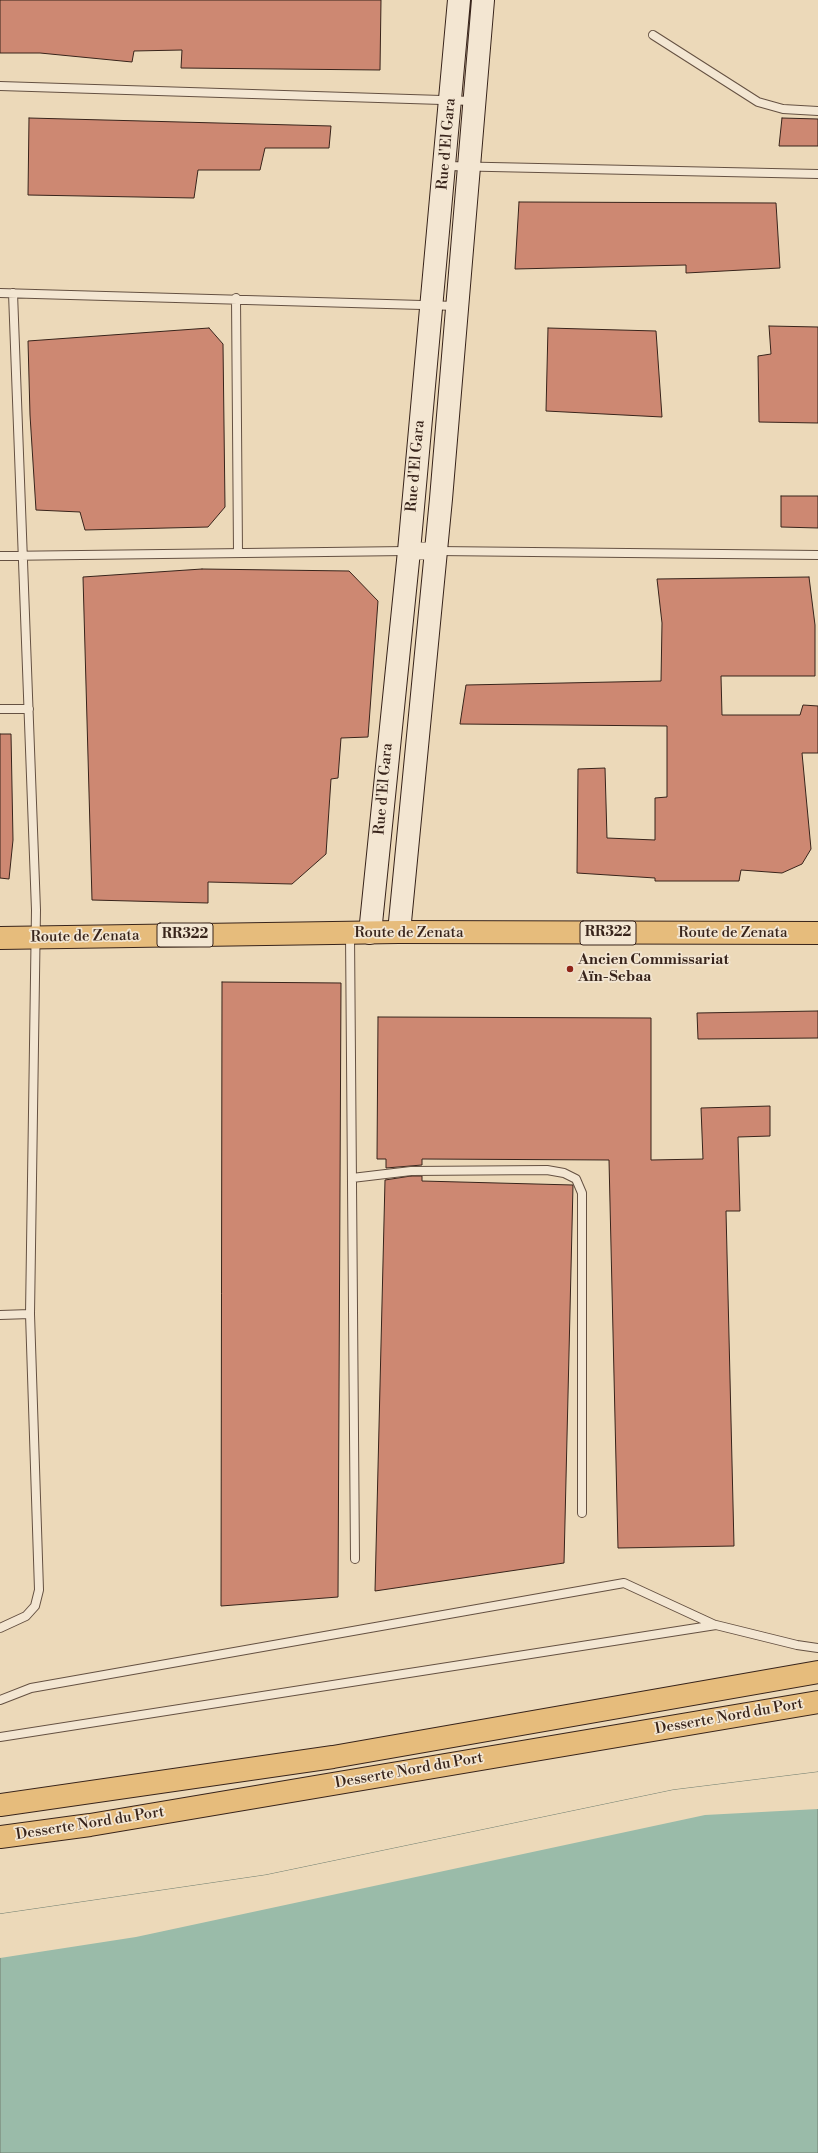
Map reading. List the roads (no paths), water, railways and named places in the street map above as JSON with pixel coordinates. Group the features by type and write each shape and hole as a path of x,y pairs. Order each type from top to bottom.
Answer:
{"main road":[{"name":"Route de Zenata","path":"0,938 399,932 818,933"},
{"name":"Desserte Nord du Port","path":"0,1804 333,1757 818,1672"},
{"name":"Desserte Nord du Port","path":"0,1837 90,1826 818,1702"}],"street":[{"name":"Rue d'El Gara","path":"360,933 408,551 445,166 459,0"},
{"name":"Rue d'El Gara","path":"399,932 436,551 470,168 483,0"},
{"path":"408,551 436,551"}],"lane":[{"path":"653,35 758,102 783,109 818,111"},
{"path":"0,86 475,101"},
{"path":"445,166 470,168 818,174"},
{"path":"0,293 236,298 458,306"},
{"path":"0,1628 26,1616 35,1606 39,1590 30,1314 36,938 24,556 13,293"},
{"path":"236,298 238,553"},
{"path":"0,556 408,551"},
{"path":"436,551 818,555"},
{"path":"0,709 29,709"},
{"path":"355,1559 352,1178 360,933"},
{"path":"352,1178 411,1171 547,1170 564,1173 576,1179 582,1193 582,1513"},
{"path":"0,1315 30,1314"},
{"path":"0,1700 30,1688 624,1583 716,1625 797,1645 818,1648"},
{"path":"0,1737 716,1625"}],"place":[{"name":"Ancien Commissariat Aïn-Sebaa","path":"570,969"}]}
